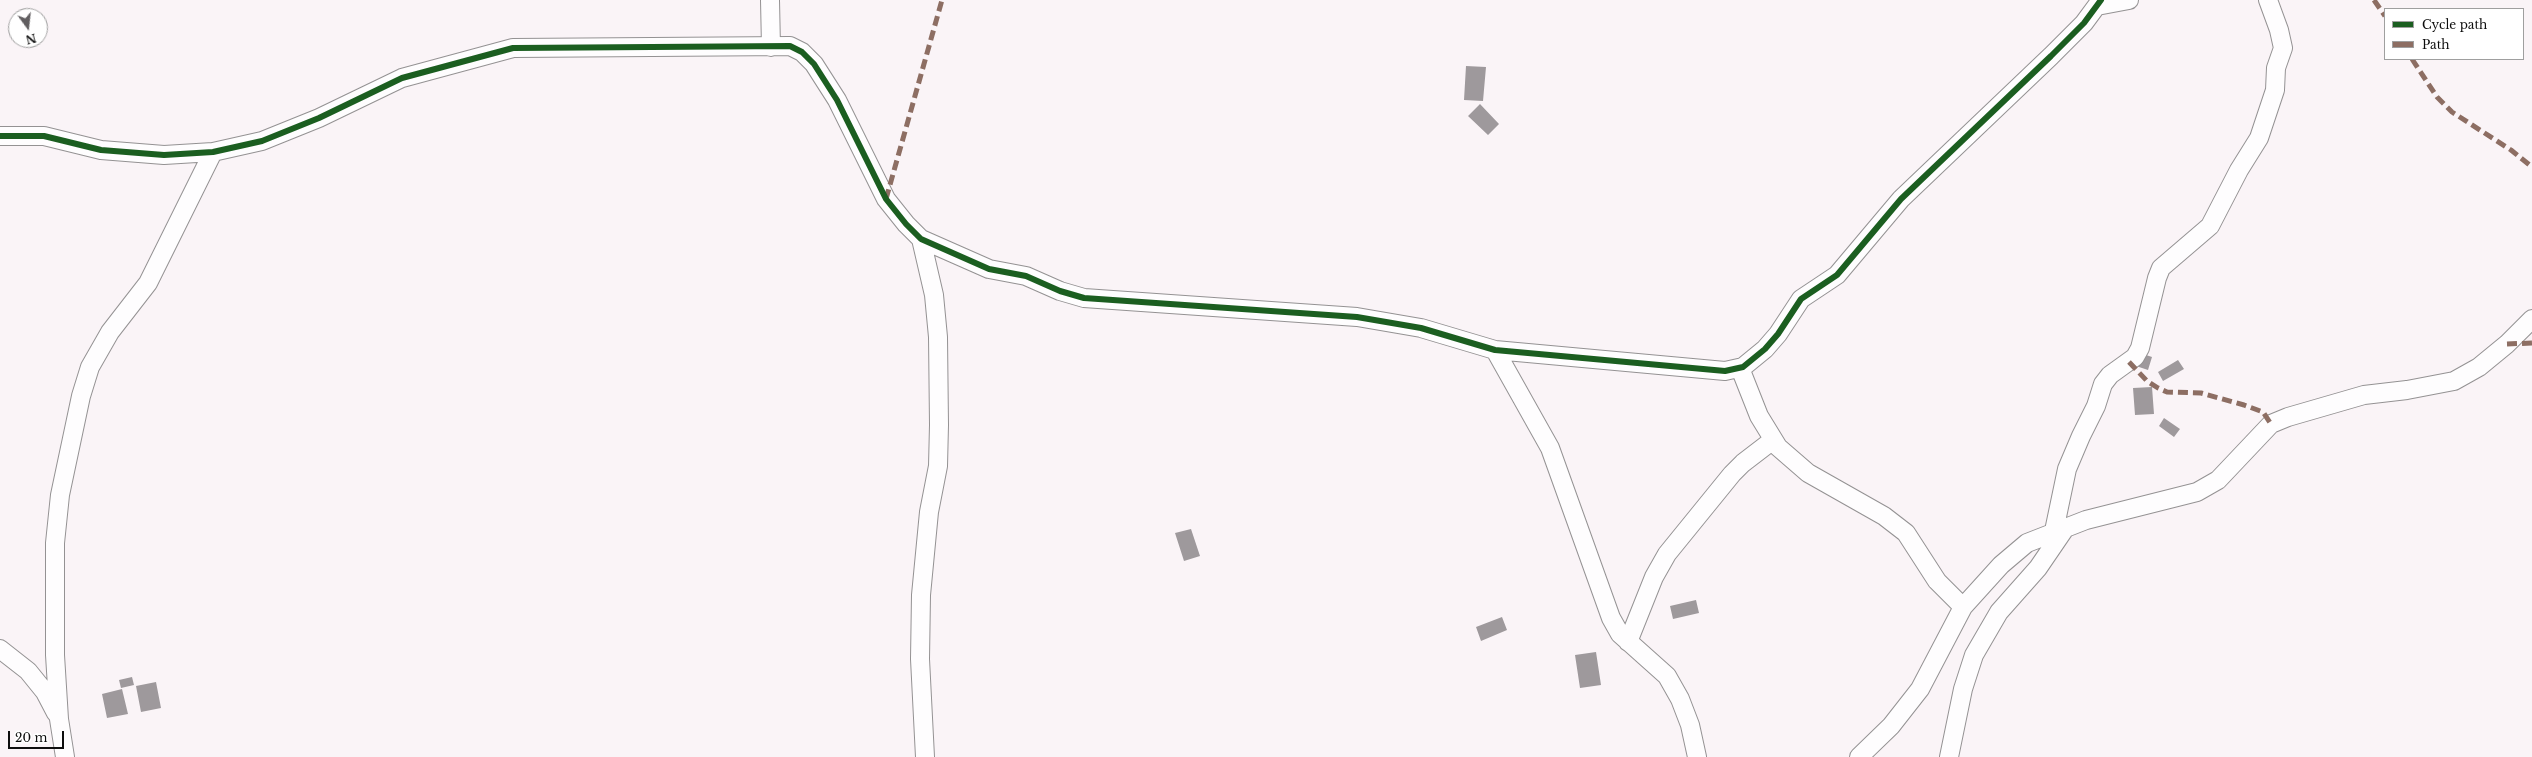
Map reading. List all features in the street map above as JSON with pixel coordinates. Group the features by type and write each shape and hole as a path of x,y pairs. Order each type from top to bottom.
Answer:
{"street":[{"path":"770,0 771,47"},
{"path":"0,136 44,136 101,150 164,155 214,152 262,141 319,118 402,78 513,48 790,46 802,52 814,64 837,100 886,199 921,239 989,269 1026,276 1060,291 1084,298 1357,317 1421,328 1495,350 1725,371 1740,368 1764,349 1778,334 1801,299 1837,276 1902,199 2051,56 2099,3 2129,0"},
{"path":"1949,757 1963,688 1974,655 1999,612 2038,568 2060,529 2067,469 2096,406 2104,384 2110,375 2135,357 2140,348 2157,278 2161,268 2210,226 2239,170 2259,138 2275,90 2276,68 2283,48 2280,30 2268,0"},
{"path":"65,757 58,719 55,655 55,543 60,494 82,396 90,367 110,332 148,283 214,152"},
{"path":"921,239 934,294 938,337 940,425 938,466 929,512 921,595 920,659 925,757"},
{"path":"1859,757 1891,726 1920,689 1963,607 2001,565 2027,543 2060,529 2129,508 2197,492 2218,480 2271,424 2288,416 2364,395 2413,389 2454,381 2485,362 2507,344 2532,319"},
{"path":"1495,350 1550,448 1611,618 1620,634 1667,676 1680,699 1690,724 1697,757"},
{"path":"1740,368 1759,416 1773,440 1808,473 1884,516 1906,533 1937,581 1963,607"},
{"path":"1628,642 1654,577 1667,554 1732,474 1743,463 1773,440"},
{"path":"0,649 28,671 53,704 58,719"}],"building":[{"path":"1466,66 1486,67 1483,101 1464,100"},
{"path":"1480,104 1499,124 1488,135 1468,116"},
{"path":"2140,353 2152,357 2148,370 2136,366"},
{"path":"2178,360 2184,369 2163,381 2158,372"},
{"path":"2152,387 2154,414 2135,415 2133,388"},
{"path":"2164,418 2180,429 2174,437 2159,426"},
{"path":"1191,529 1200,556 1184,561 1175,533"},
{"path":"1696,600 1699,613 1673,619 1670,606"},
{"path":"1502,617 1507,630 1481,641 1476,627"},
{"path":"1596,652 1601,685 1580,688 1575,655"},
{"path":"132,677 134,685 121,688 119,680"},
{"path":"156,682 161,708 141,712 136,686"},
{"path":"122,689 128,714 107,718 102,694"}],"marked path":[{"path":"886,199 942,0"},
{"path":"2374,0 2384,15"},
{"path":"2413,60 2437,97 2452,112 2511,150 2532,167"},
{"path":"2507,344 2532,343"},
{"path":"2129,362 2147,381 2167,392 2201,393 2244,405 2263,412 2271,424"}],"cycle path":[{"path":"0,136 44,136 101,150 164,155 213,152 262,141 319,118 402,78 513,48 790,46 802,52 814,64 837,100 886,199 906,224 921,239 989,269 1026,276 1060,291 1084,298 1357,317 1421,328 1495,350 1725,371 1743,367 1765,349 1778,334 1801,299 1837,275 1901,199 2051,56 2084,23 2101,0"}]}
